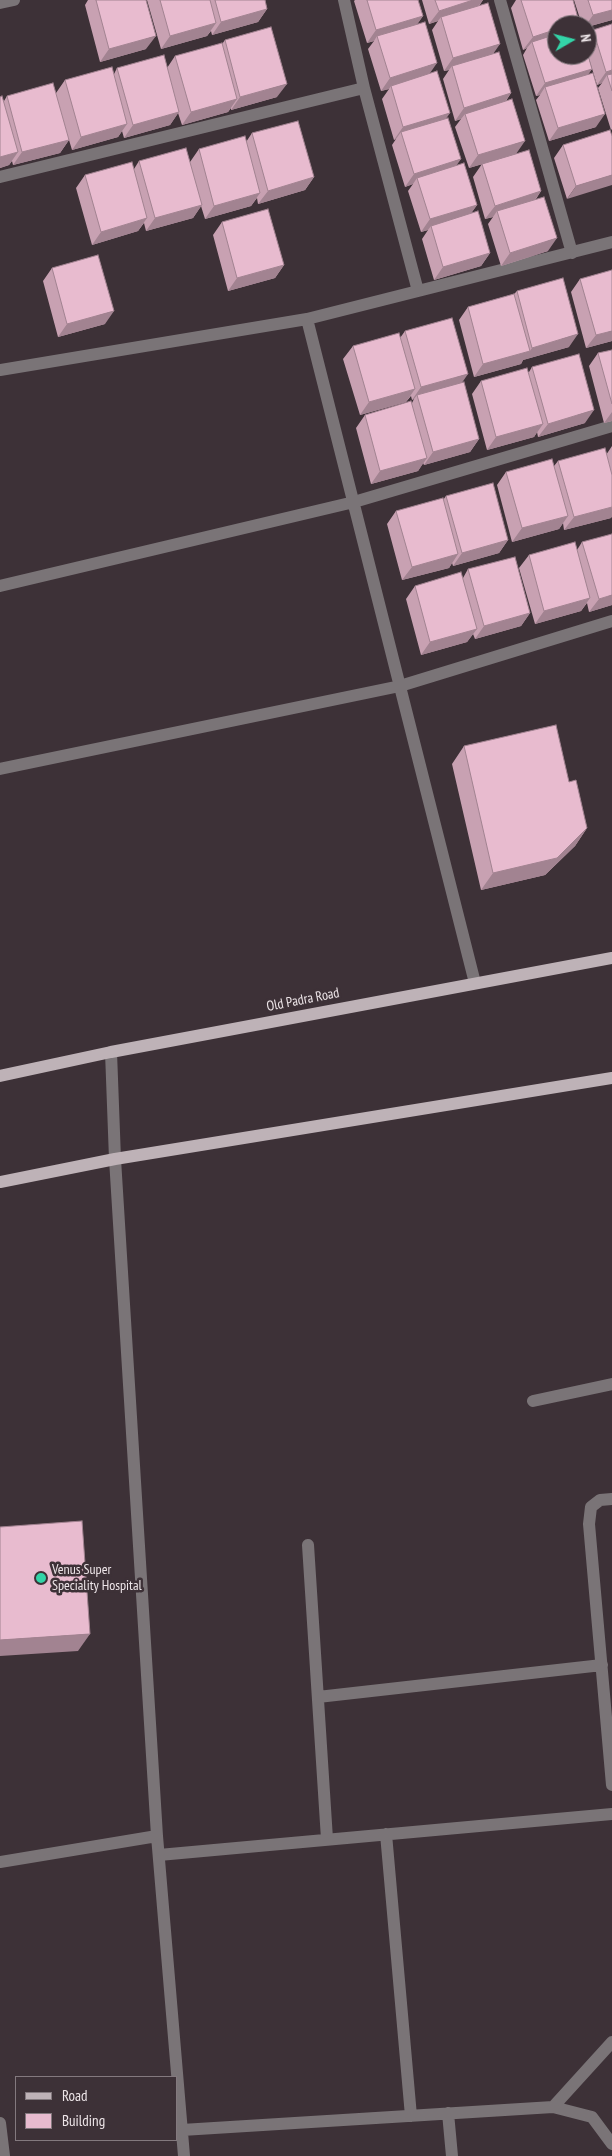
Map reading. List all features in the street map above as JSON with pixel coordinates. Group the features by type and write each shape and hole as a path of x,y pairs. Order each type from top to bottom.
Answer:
{"main road":[{"name":"Old Padra Road","path":"0,1076 111,1052 612,958"},
{"path":"0,1182 115,1158 612,1078"}],"street":[{"path":"0,3 14,0"},
{"path":"344,0 364,88 418,291"},
{"path":"500,0 572,253"},
{"path":"0,177 364,88"},
{"path":"0,370 307,319 612,242"},
{"path":"307,319 475,983"},
{"path":"0,586 354,502 612,426"},
{"path":"0,769 400,686 612,621"},
{"path":"111,1052 115,1158 157,1836 177,2076"},
{"path":"533,1401 612,1384"},
{"path":"612,1499 600,1500 591,1508 589,1524 612,1785"},
{"path":"308,1545 327,1839"},
{"path":"318,1697 602,1665"},
{"path":"159,1855 612,1814"},
{"path":"386,1834 411,2116"},
{"path":"0,1862 157,1836"},
{"path":"553,2108 612,2042"},
{"path":"178,2082 184,2156"},
{"path":"182,2130 553,2108 592,2117 612,2144"},
{"path":"448,2113 452,2156"},
{"path":"0,2123 4,2156"}],"building":[{"path":"96,0 146,0 156,36 109,49"},
{"path":"160,0 210,0 216,23 170,36"},
{"path":"215,0 265,0 267,9 221,22"},
{"path":"367,0 418,0 423,16 376,30"},
{"path":"435,0 473,0 439,11"},
{"path":"521,0 573,0 577,15 547,15 547,32 533,37"},
{"path":"588,0 612,0 612,10 593,15"},
{"path":"488,3 500,44 453,58 441,17"},
{"path":"425,22 437,63 390,78 377,36"},
{"path":"612,24 612,70 606,72 597,43 597,29"},
{"path":"271,27 287,84 240,97 225,40"},
{"path":"547,37 547,65 591,65 592,69 545,83 532,42"},
{"path":"222,43 237,99 191,112 175,56"},
{"path":"499,52 511,93 464,108 452,66"},
{"path":"164,55 179,112 133,125 117,68"},
{"path":"112,67 127,124 81,137 65,80"},
{"path":"437,71 450,113 403,127 391,86"},
{"path":"593,73 605,114 558,128 545,87"},
{"path":"612,74 612,91 607,75"},
{"path":"53,83 69,140 22,152 7,96"},
{"path":"2,96 18,152 0,157 0,97"},
{"path":"512,99 525,141 478,155 465,114"},
{"path":"448,118 461,159 414,174 401,132"},
{"path":"298,121 314,177 268,191 252,133"},
{"path":"610,130 612,136 612,175 576,186 563,145"},
{"path":"245,136 260,193 214,206 199,149"},
{"path":"186,148 202,205 155,218 139,161"},
{"path":"529,150 541,191 495,206 482,164"},
{"path":"132,162 147,218 101,232 85,175"},
{"path":"464,163 477,205 430,219 417,178"},
{"path":"544,197 557,238 510,253 497,211"},
{"path":"268,209 284,265 237,278 222,222"},
{"path":"478,211 490,253 443,267 431,226"},
{"path":"98,255 114,311 67,324 52,268"},
{"path":"612,270 612,331 596,335 580,279"},
{"path":"563,278 578,334 532,348 517,291"},
{"path":"514,294 530,351 483,364 468,307"},
{"path":"452,318 468,374 421,387 405,331"},
{"path":"399,333 415,389 369,402 353,346"},
{"path":"612,350 612,404 598,353"},
{"path":"579,354 594,410 548,424 532,367"},
{"path":"527,368 543,424 496,437 481,381"},
{"path":"464,382 479,439 433,452 417,395"},
{"path":"411,401 427,458 380,471 365,415"},
{"path":"605,448 612,475 612,507 574,517 558,461"},
{"path":"552,459 568,516 522,528 506,472"},
{"path":"493,483 508,540 462,553 446,496"},
{"path":"443,498 458,554 412,567 396,511"},
{"path":"612,534 612,595 599,599 582,542"},
{"path":"575,542 590,598 544,611 529,555"},
{"path":"515,557 530,613 484,626 468,569"},
{"path":"461,572 477,629 430,642 415,586"},
{"path":"556,725 569,782 576,780 587,828 557,858 493,873 464,746"},
{"path":"82,1521 90,1634 0,1640 0,1527"}],"place":[{"name":"Venus Super Speciality Hospital","path":"41,1578"}]}
